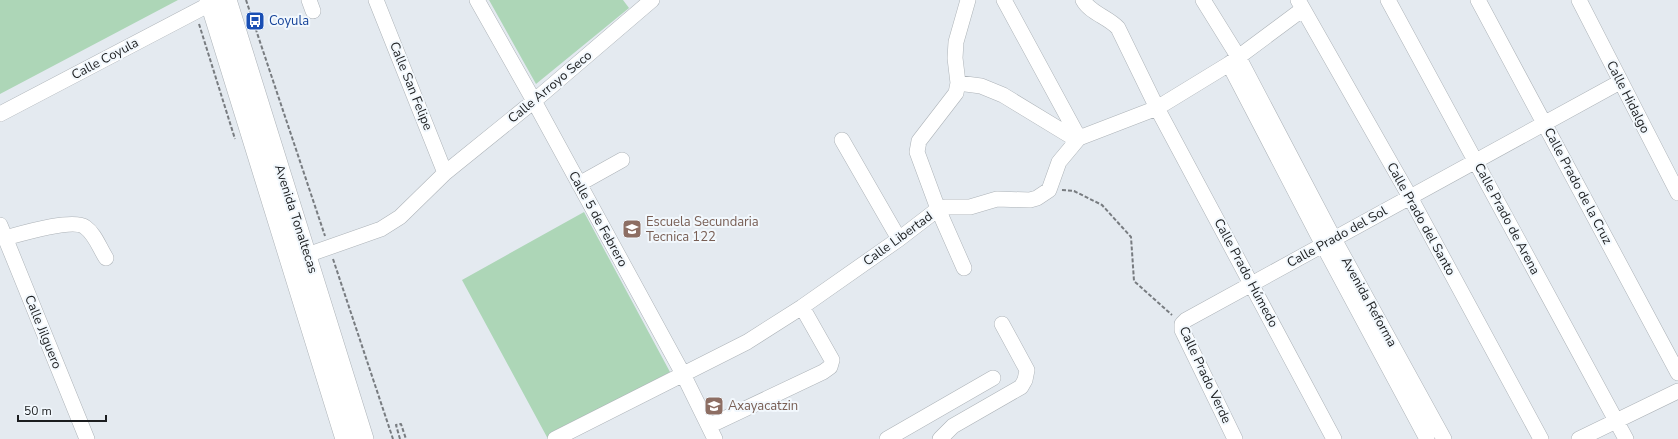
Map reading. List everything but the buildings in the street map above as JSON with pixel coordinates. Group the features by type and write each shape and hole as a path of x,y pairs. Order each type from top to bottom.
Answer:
{"main road":[{"name":"Avenida Tonaltecas","path":"215,1 307,255 364,439"},
{"name":"Avenida Tonaltecas","path":"215,1 345,439"}],"street":[{"name":"Calle San Felipe","path":"376,0 446,173"},
{"name":"Calle 5 de Febrero","path":"477,0 683,374 712,432"},
{"name":"Calle Arroyo Seco","path":"307,255 381,229 392,223 446,173 534,101 652,0"},
{"path":"964,268 938,209 917,147 919,141 956,93 958,83 955,58 956,42 968,0"},
{"path":"1004,0 1078,139"},
{"name":"Calle Prado Húmedo","path":"1083,0 1089,7 1109,19 1118,28 1157,108 1334,439"},
{"name":"Avenida Reforma","path":"1203,0 1328,242 1427,439"},
{"name":"Calle Prado de Arena","path":"1388,0 1626,439"},
{"name":"Calle Prado de la Cruz","path":"1478,0 1678,373"},
{"name":"Calle Hidalgo","path":"1579,0 1678,193"},
{"name":"Calle Coyula","path":"0,114 215,1"},
{"path":"1078,139 1157,108 1234,61 1301,5"},
{"name":"Calle Prado del Santo","path":"1301,5 1410,197 1541,439"},
{"name":"Calle Prado del Sol","path":"1182,324 1186,320 1620,82"},
{"path":"958,83 981,86 1003,95 1078,139"},
{"name":"Calle Libertad","path":"555,439 747,342 802,307 899,240 938,209 945,207 970,207 997,199 1030,200 1049,190 1059,162 1078,139"},
{"path":"842,140 899,240"},
{"path":"579,184 622,160"},
{"path":"3,231 66,224 83,225 92,234 106,258"},
{"name":"Calle Jilguero","path":"3,231 87,439"},
{"name":"Avenida Reforma","path":"1328,242 1444,439"},
{"path":"712,432 830,367 832,360 802,307"},
{"path":"940,439 953,426 1021,387 1025,380 1027,370 1002,324"},
{"name":"Calle Prado Verde","path":"1182,324 1182,330 1236,439"},
{"path":"887,439 993,378"},
{"path":"1579,439 1678,391"}],"path":[{"path":"246,0 393,439"},
{"name":"Calle Prado Verde","path":"1074,191 1102,205 1131,237 1134,281 1182,324"},
{"path":"400,439 396,425 401,424 406,439"}],"green space":[{"path":"0,0 178,0 0,94"},
{"path":"489,0 623,0 629,8 536,84"},
{"path":"584,212 670,372 552,439 548,439 462,280"}],"place":[{"name":"Coyula","path":"255,21"},
{"name":"Escuela Secundaria Tecnica 122","path":"632,229"},
{"name":"Axayacatzin","path":"714,406"}]}
